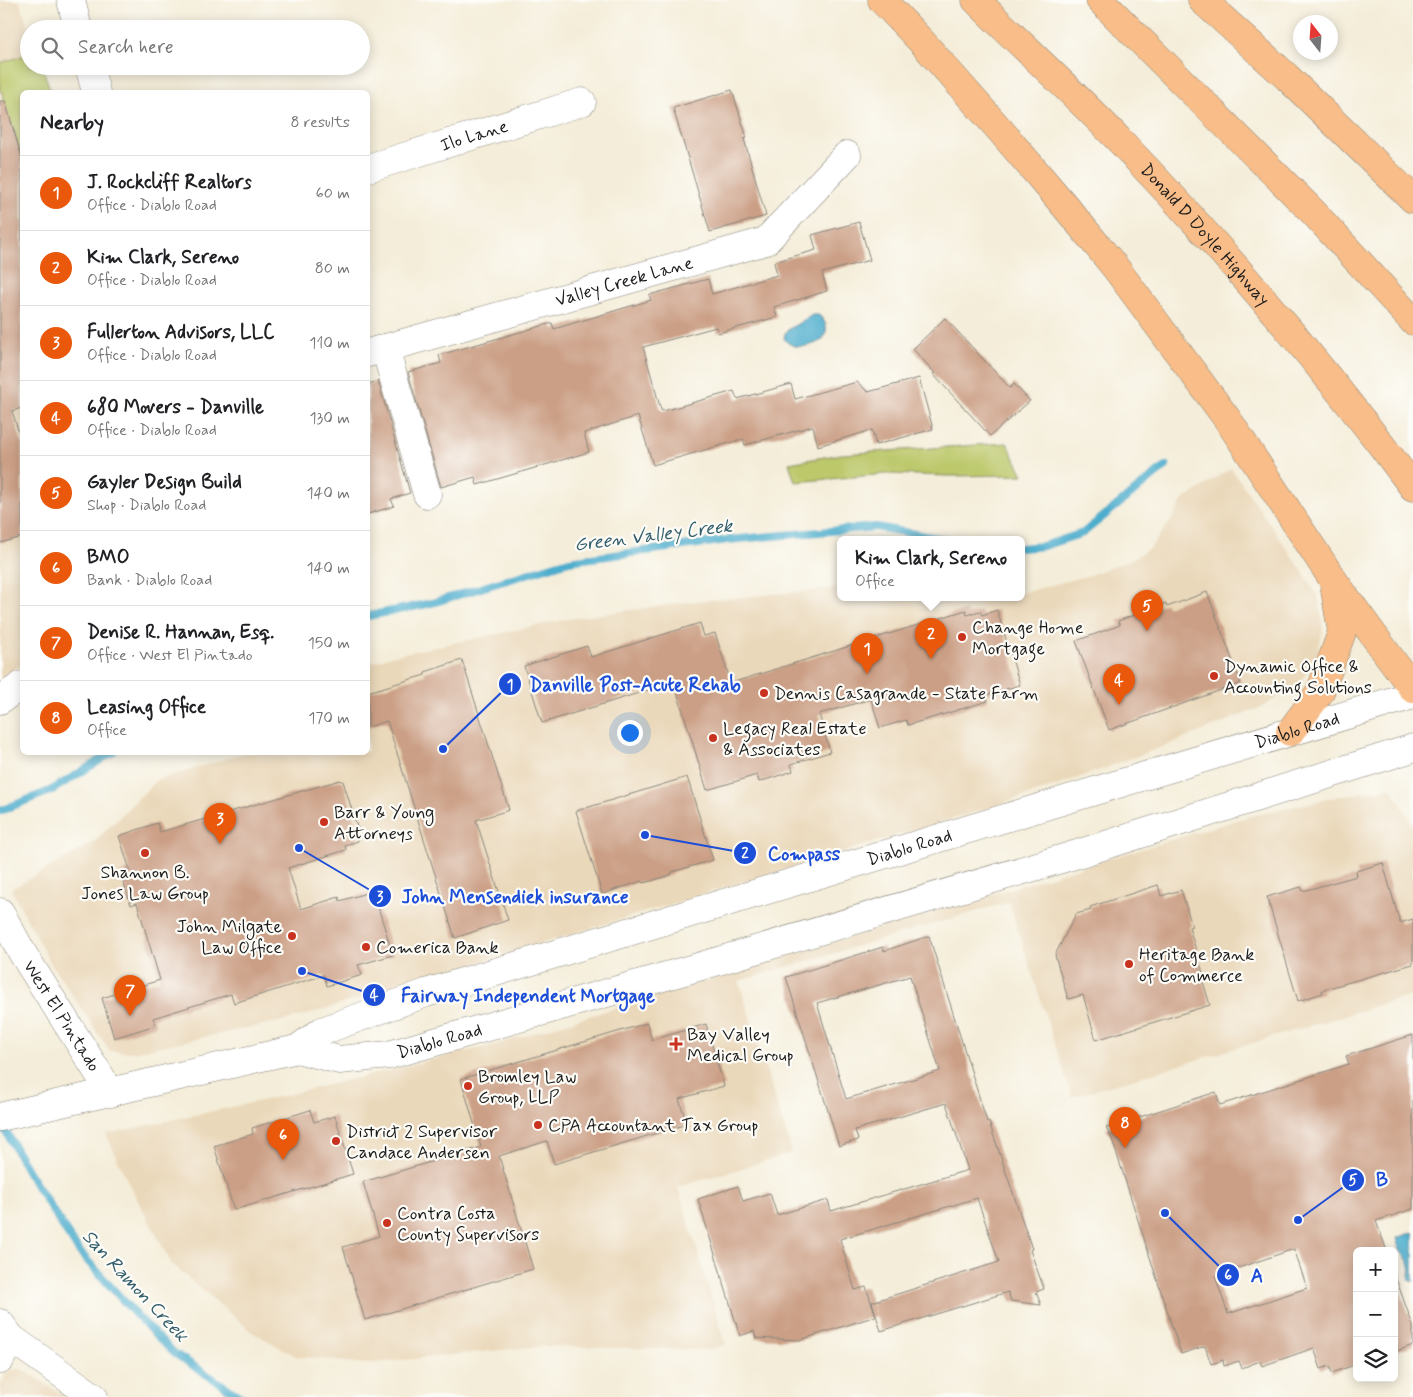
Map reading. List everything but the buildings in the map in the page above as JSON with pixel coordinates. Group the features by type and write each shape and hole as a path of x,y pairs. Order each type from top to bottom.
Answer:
{"highway":[{"path":"882,0 1000,130 1115,267 1228,420 1334,581 1413,689"},
{"name":"Donald D Doyle Highway","path":"976,0 1122,143 1244,276 1372,433 1413,487"},
{"path":"1100,0 1313,212 1413,321"},
{"path":"1202,0 1287,76 1413,200"},
{"path":"1290,732 1320,692 1342,632 1334,581"}],"street":[{"path":"71,0 76,20"},
{"path":"91,75 95,90"},
{"name":"Ilo Lane","path":"370,167 582,102"},
{"name":"Valley Creek Lane","path":"376,351 766,241 847,155"},
{"path":"376,351 427,494"},
{"path":"0,700 20,686"},
{"name":"Diablo Road","path":"0,1117 297,1049 322,1031 426,993 1413,695"},
{"name":"Diablo Road","path":"297,1049 339,1060 389,1055 1071,856 1413,748"},
{"name":"West El Pintado","path":"0,912 23,954 111,1093"},
{"path":"4,1340 94,1397"}],"shaded area":[{"path":"0,0 19,0 26,20 20,20 20,75 45,75 50,90 20,90 20,666 0,677"},
{"path":"1231,468 1305,575 1319,599 1323,628 1316,660 1299,683 1264,706 1173,743 1056,786 292,1019 133,1052 110,1051 50,962 11,889 93,843 157,780 238,755 370,755 370,663 391,656 568,619 688,602 837,588 837,601 1025,601 1025,592 1090,575 1132,559 1150,548 1171,521 1182,501"},
{"path":"1391,788 1413,825 1413,995 1072,1097 1009,902 739,981 792,1153 678,1187 726,1345 708,1350 542,1346 364,1364 296,1356 252,1332 172,1264 126,1178 106,1134 283,1096 497,1044 1247,817 1345,795"},
{"path":"21,1369 66,1397 0,1397 0,1385 8,1371"}],"green space":[{"path":"20,57 20,75 45,75 50,90 20,90 20,151 2,92 0,92 0,63"},
{"path":"1007,443 1023,475 949,476 887,474 795,482 789,463 842,454"}],"water":[{"path":"812,315 819,315 824,321 826,333 822,340 801,347 787,342 784,338 785,333"},
{"path":"1413,1232 1413,1282 1409,1279 1410,1266 1400,1250 1397,1238"}],"waterway":[{"name":"Green Valley Creek","path":"1025,548 1043,546 1083,533 1166,466"},
{"name":"Green Valley Creek","path":"370,616 432,603 569,561 728,540 876,527 926,536"},
{"name":"Green Valley Creek","path":"0,811 52,790 108,755"},
{"name":"San Ramon Creek","path":"1,1122 28,1172 78,1250 137,1316 174,1353 241,1397"}],"place":[{"name":"Gayler Design Build","path":"1147,631"},
{"name":"Change Home Mortgage","path":"962,637"},
{"name":"Kim Clark, Sereno","path":"931,659"},
{"name":"J. Rockcliff Realtors","path":"867,674"},
{"name":"Dynamic Office & Accounting Solutions","path":"1214,676"},
{"name":"Dennis Casagrande - State Farm","path":"764,693"},
{"name":"680 Movers - Danville","path":"1119,705"},
{"name":"Legacy Real Estate & Associates","path":"713,738"},
{"name":"Danville Post-Acute Rehab","path":"443,749"},
{"name":"Barr & Young Attorneys","path":"324,822"},
{"name":"Compass","path":"645,835"},
{"name":"Fullerton Advisors, LLC","path":"220,844"},
{"name":"John Mensendiek insurance","path":"299,848"},
{"name":"Shannon B. Jones Law Group","path":"145,853"},
{"name":"John Milgate Law Office","path":"292,936"},
{"name":"Comerica Bank","path":"366,947"},
{"name":"Heritage Bank of Commerce","path":"1129,964"},
{"name":"Fairway Independent Mortgage","path":"302,971"},
{"name":"Denise R. Hannan, Esq.","path":"130,1016"},
{"name":"Bay Valley Medical Group","path":"676,1044"},
{"name":"Bromley Law Group, LLP","path":"468,1086"},
{"name":"CPA Accountant Tax Group","path":"538,1125"},
{"name":"District 2 Supervisor Candace Andersen","path":"336,1141"},
{"name":"Leasing Office","path":"1125,1148"},
{"name":"BMO","path":"283,1160"},
{"name":"A","path":"1165,1213"},
{"name":"B","path":"1298,1220"},
{"name":"Contra Costa County Supervisors","path":"387,1223"}]}
